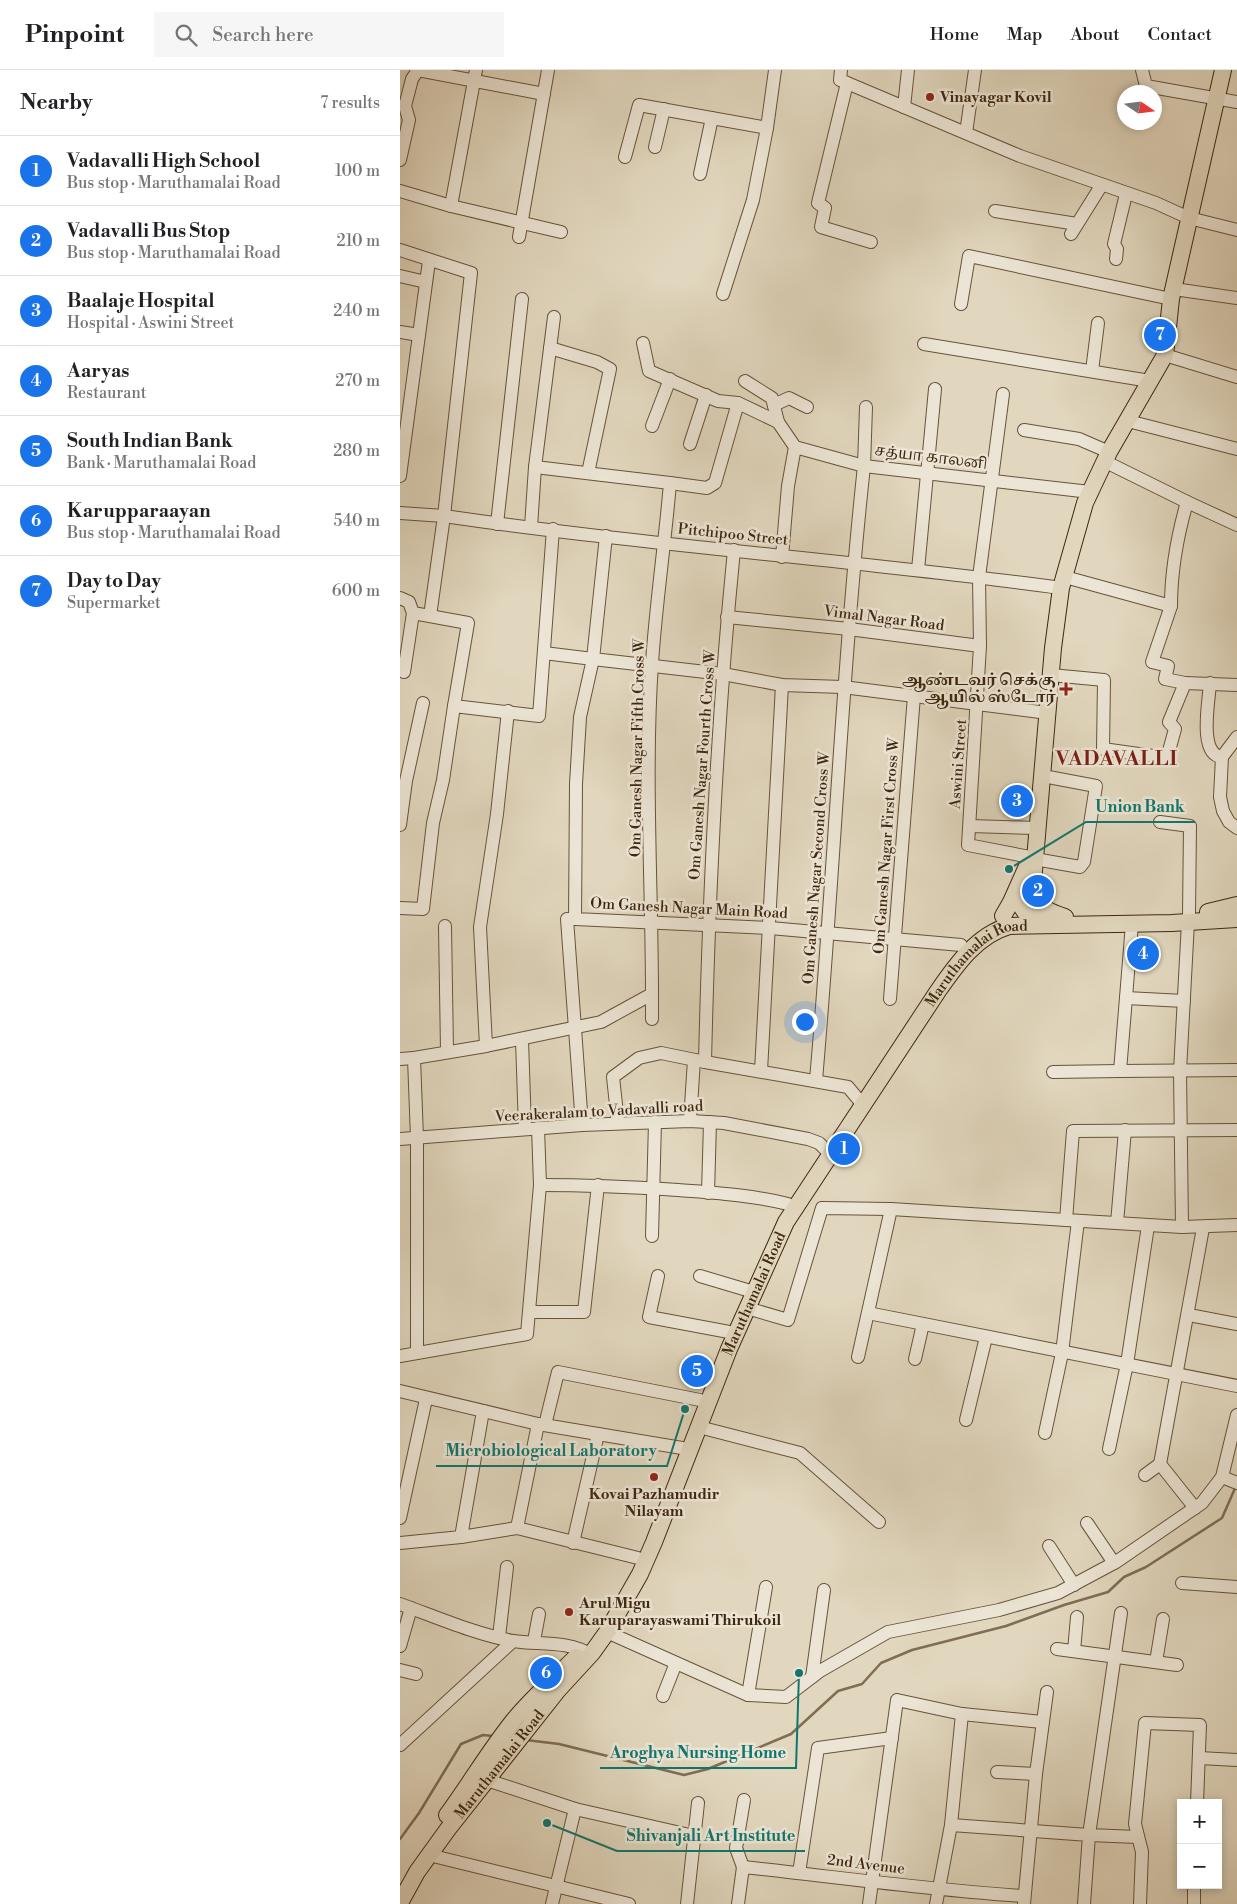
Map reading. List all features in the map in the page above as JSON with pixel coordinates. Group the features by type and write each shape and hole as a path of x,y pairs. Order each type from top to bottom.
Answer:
{"main road":[{"path":"1065,916 1047,911 1036,903 1032,894 1032,858 1043,776 1051,675 1063,583 1090,492 1106,456 1165,355 1172,294 1223,70"},
{"path":"1018,917 1025,874 1032,858"},
{"path":"1018,917 1032,894"},
{"name":"Maruthamalai Road","path":"400,1886 420,1852 499,1753 541,1711 587,1652 638,1558 700,1400 747,1290 788,1204 827,1152 962,958 987,937 1018,917 1048,924 1132,924 1189,918 1237,905"},
{"path":"1018,917 1048,924"},
{"name":"Maruthamalai Road","path":"861,1101 909,1018 961,945 1018,917 1237,919"},
{"name":"Maruthamalai Road","path":"400,1903 429,1855 487,1780 499,1753 524,1709 607,1632 643,1566 670,1504 699,1426 747,1308 786,1222 827,1152"}],"street":[{"path":"400,160 409,120 405,106 412,79 418,70 475,76 544,94"},
{"path":"519,237 548,70"},
{"path":"723,294 753,200 767,128 775,70"},
{"path":"841,70 840,80 1020,156 1101,186 1156,203 1189,218 1237,230"},
{"path":"904,107 908,70"},
{"path":"966,133 975,70"},
{"path":"1142,70 1146,86 1237,102"},
{"path":"451,206 475,76"},
{"path":"847,83 818,203 825,208 821,227 871,242"},
{"path":"625,157 639,105 767,128"},
{"path":"655,147 664,109"},
{"path":"700,174 712,118"},
{"path":"995,211 1074,229 1101,186"},
{"path":"400,191 451,206 562,232"},
{"path":"1116,259 1117,249 1114,244 1126,194"},
{"path":"400,250 429,261 471,273 444,516 430,616"},
{"path":"960,304 969,256 1172,294 1237,298"},
{"path":"400,476 406,389 419,335 429,261"},
{"path":"400,276 426,282"},
{"path":"497,524 522,298"},
{"path":"531,527 535,467 554,318"},
{"path":"1092,372 1098,323"},
{"path":"400,332 419,335"},
{"path":"643,343 649,371 718,401 738,404 778,422"},
{"path":"924,344 1150,381"},
{"path":"550,348 597,362 610,369 588,473"},
{"path":"1165,355 1237,377"},
{"path":"652,426 670,379"},
{"path":"745,381 772,398 778,422 795,447 864,466 866,407"},
{"path":"918,570 935,389"},
{"path":"978,704 980,577 1003,394"},
{"path":"690,444 706,395"},
{"path":"774,405 789,398 807,407"},
{"path":"535,467 707,488 715,483 738,404"},
{"path":"1128,421 1237,449"},
{"path":"1024,430 1079,439 1187,502 1237,525"},
{"path":"782,556 788,486 795,447"},
{"name":"சத்யா காலனி","path":"849,629 853,563 864,466 1090,492"},
{"name":"Om Ganesh Nagar Fifth Cross W","path":"652,1019 653,923 649,813 652,664 670,483"},
{"path":"1187,502 1176,537 1171,580 1171,606 1152,662 1168,666 1165,679 1185,683 1237,683"},
{"name":"Pitchipoo Street","path":"400,513 444,516 497,524 980,577 1063,583 1171,606"},
{"path":"454,706 539,716 554,529"},
{"name":"Om Ganesh Nagar Main Road","path":"606,536 593,659 580,716 576,784 574,919 770,928 961,945"},
{"name":"Om Ganesh Nagar Fourth Cross W","path":"690,1122 699,1061 723,674 734,550"},
{"path":"400,598 409,602 413,613 404,672"},
{"path":"400,908 423,909 433,823 443,780 468,623 413,613"},
{"name":"Vimal Nagar Road","path":"727,617 849,629 980,646"},
{"name":"Om Ganesh Nagar Second Cross W","path":"816,1080 829,933 843,688 849,629"},
{"path":"544,653 652,664 782,685 843,688 1048,713"},
{"path":"1051,675 1104,680 1103,749 1168,758 1175,729 1169,722 1185,683"},
{"path":"1210,683 1206,742 1214,754 1222,757"},
{"path":"761,1071 782,685"},
{"name":"Om Ganesh Nagar First Cross W","path":"890,999 914,696"},
{"path":"400,826 406,781 423,702"},
{"name":"Aswini Street","path":"978,704 968,845 1032,858"},
{"path":"486,1046 480,927 498,814 508,712"},
{"path":"1237,737 1222,757 1220,797 1223,811 1229,822 1237,828"},
{"path":"1032,858 1080,867 1084,862 1096,786 1043,776"},
{"path":"1160,822 1190,826 1189,918 1180,1071 1182,1227"},
{"path":"970,826 1036,832"},
{"path":"574,919 567,920 582,1125"},
{"path":"1120,1071 1132,924"},
{"path":"445,926 447,1052"},
{"path":"400,1059 522,1040 601,1022 652,994"},
{"path":"1126,998 1184,1001"},
{"path":"400,1356 527,1334 540,1185 522,1040"},
{"path":"618,1123 614,1077 639,1058 661,1052 681,1055 699,1061 848,1087 861,1101"},
{"path":"414,1058 417,1138 417,1353"},
{"path":"1053,1072 1237,1070"},
{"path":"652,1236 655,1122"},
{"path":"708,1192 710,1122"},
{"name":"Veerakeralam to Vadavalli road","path":"400,1139 618,1123 710,1122 808,1139 819,1143 827,1152"},
{"path":"1045,1433 1062,1353 1072,1221 1073,1131 1182,1128 1237,1130"},
{"path":"1117,1223 1125,1130"},
{"path":"540,1185 598,1185 708,1192 767,1199 788,1204"},
{"path":"530,1312 584,1312 598,1185"},
{"path":"747,1308 788,1320 822,1208 890,1209 1148,1226 1203,1228 1237,1225"},
{"path":"858,1357 890,1209"},
{"path":"1109,1449 1127,1364 1148,1226"},
{"path":"1145,1475 1160,1464 1189,1315 1203,1228"},
{"path":"658,1276 650,1317 729,1332"},
{"path":"700,1276 747,1290"},
{"path":"868,1313 1062,1353 1237,1386"},
{"path":"1189,1315 1237,1324"},
{"path":"915,1359 923,1324"},
{"path":"966,1420 986,1337"},
{"path":"517,1528 542,1424 558,1372 700,1400"},
{"path":"400,1391 426,1399 542,1424 682,1448"},
{"path":"400,1518 426,1399"},
{"path":"461,1537 483,1411"},
{"path":"607,1632 748,1695 786,1697 812,1677 888,1632 999,1610 1058,1593 1114,1563 1202,1503 1222,1477 1237,1416"},
{"path":"699,1426 800,1453 879,1522"},
{"path":"573,1543 598,1434"},
{"path":"1160,1464 1195,1508"},
{"path":"1222,1477 1237,1483"},
{"path":"1087,1523 1114,1563"},
{"path":"400,1543 461,1537 517,1528 638,1558"},
{"path":"1049,1546 1074,1585"},
{"path":"499,1637 508,1567"},
{"path":"1182,1583 1237,1587"},
{"path":"748,1695 766,1587"},
{"path":"812,1677 824,1590"},
{"path":"400,1646 405,1606 513,1641 534,1641 587,1652"},
{"path":"1084,1904 1089,1835 1121,1613"},
{"path":"534,1641 539,1614"},
{"path":"1074,1651 1077,1617"},
{"path":"1156,1662 1163,1619"},
{"path":"400,1745 513,1641"},
{"path":"1058,1649 1177,1665"},
{"path":"663,1696 676,1663"},
{"path":"400,1670 416,1674"},
{"path":"1023,1900 1042,1722 1047,1692"},
{"path":"869,1904 897,1700 962,1714 1042,1722"},
{"path":"936,1904 946,1895 962,1714"},
{"path":"1140,1904 1142,1852 1135,1824 1145,1723 1200,1725 1197,1799"},
{"path":"799,1873 818,1748 892,1738"},
{"path":"1199,1758 1237,1760"},
{"path":"997,1772 1036,1774"},
{"path":"487,1780 576,1808 694,1836"},
{"path":"738,1904 744,1867 736,1848 744,1800"},
{"path":"687,1904 698,1803"},
{"path":"552,1904 576,1808"},
{"path":"951,1825 1137,1837"},
{"path":"429,1855 628,1904"},
{"name":"2nd Avenue","path":"744,1867 873,1881 946,1895 1023,1900"},
{"path":"1194,1889 1194,1904"}],"waterway":[{"path":"526,1740 559,1744 684,1775 708,1769 791,1734 838,1691 862,1684 881,1663 912,1650 1006,1626 1064,1605 1108,1592 1124,1577 1146,1567 1222,1518 1236,1486"},
{"path":"400,1839 419,1813 461,1744 483,1735 493,1736"}],"place":[{"name":"Vinayagar Kovil","path":"930,97"},
{"name":"Day to Day","path":"1160,335"},
{"name":"ஆண்டவர் செக்கு ஆயில் ஸ்டோர்","path":"1066,689"},
{"name":"Baalaje Hospital","path":"1017,801"},
{"name":"Union Bank","path":"1009,869"},
{"name":"Vadavalli Bus Stop","path":"1038,891"},
{"name":"Aaryas","path":"1143,954"},
{"name":"Vadavalli High School","path":"844,1149"},
{"name":"South Indian Bank","path":"697,1371"},
{"name":"Microbiological Laboratory","path":"685,1409"},
{"name":"Kovai Pazhamudir Nilayam","path":"654,1477"},
{"name":"Arul Migu Karuparayaswami Thirukoil","path":"569,1612"},
{"name":"Karupparaayan","path":"546,1673"},
{"name":"Aroghya Nursing Home","path":"799,1673"},
{"name":"Shivanjali Art Institute","path":"547,1823"}],"district":[{"name":"VADAVALLI","path":"1117,758"}]}
